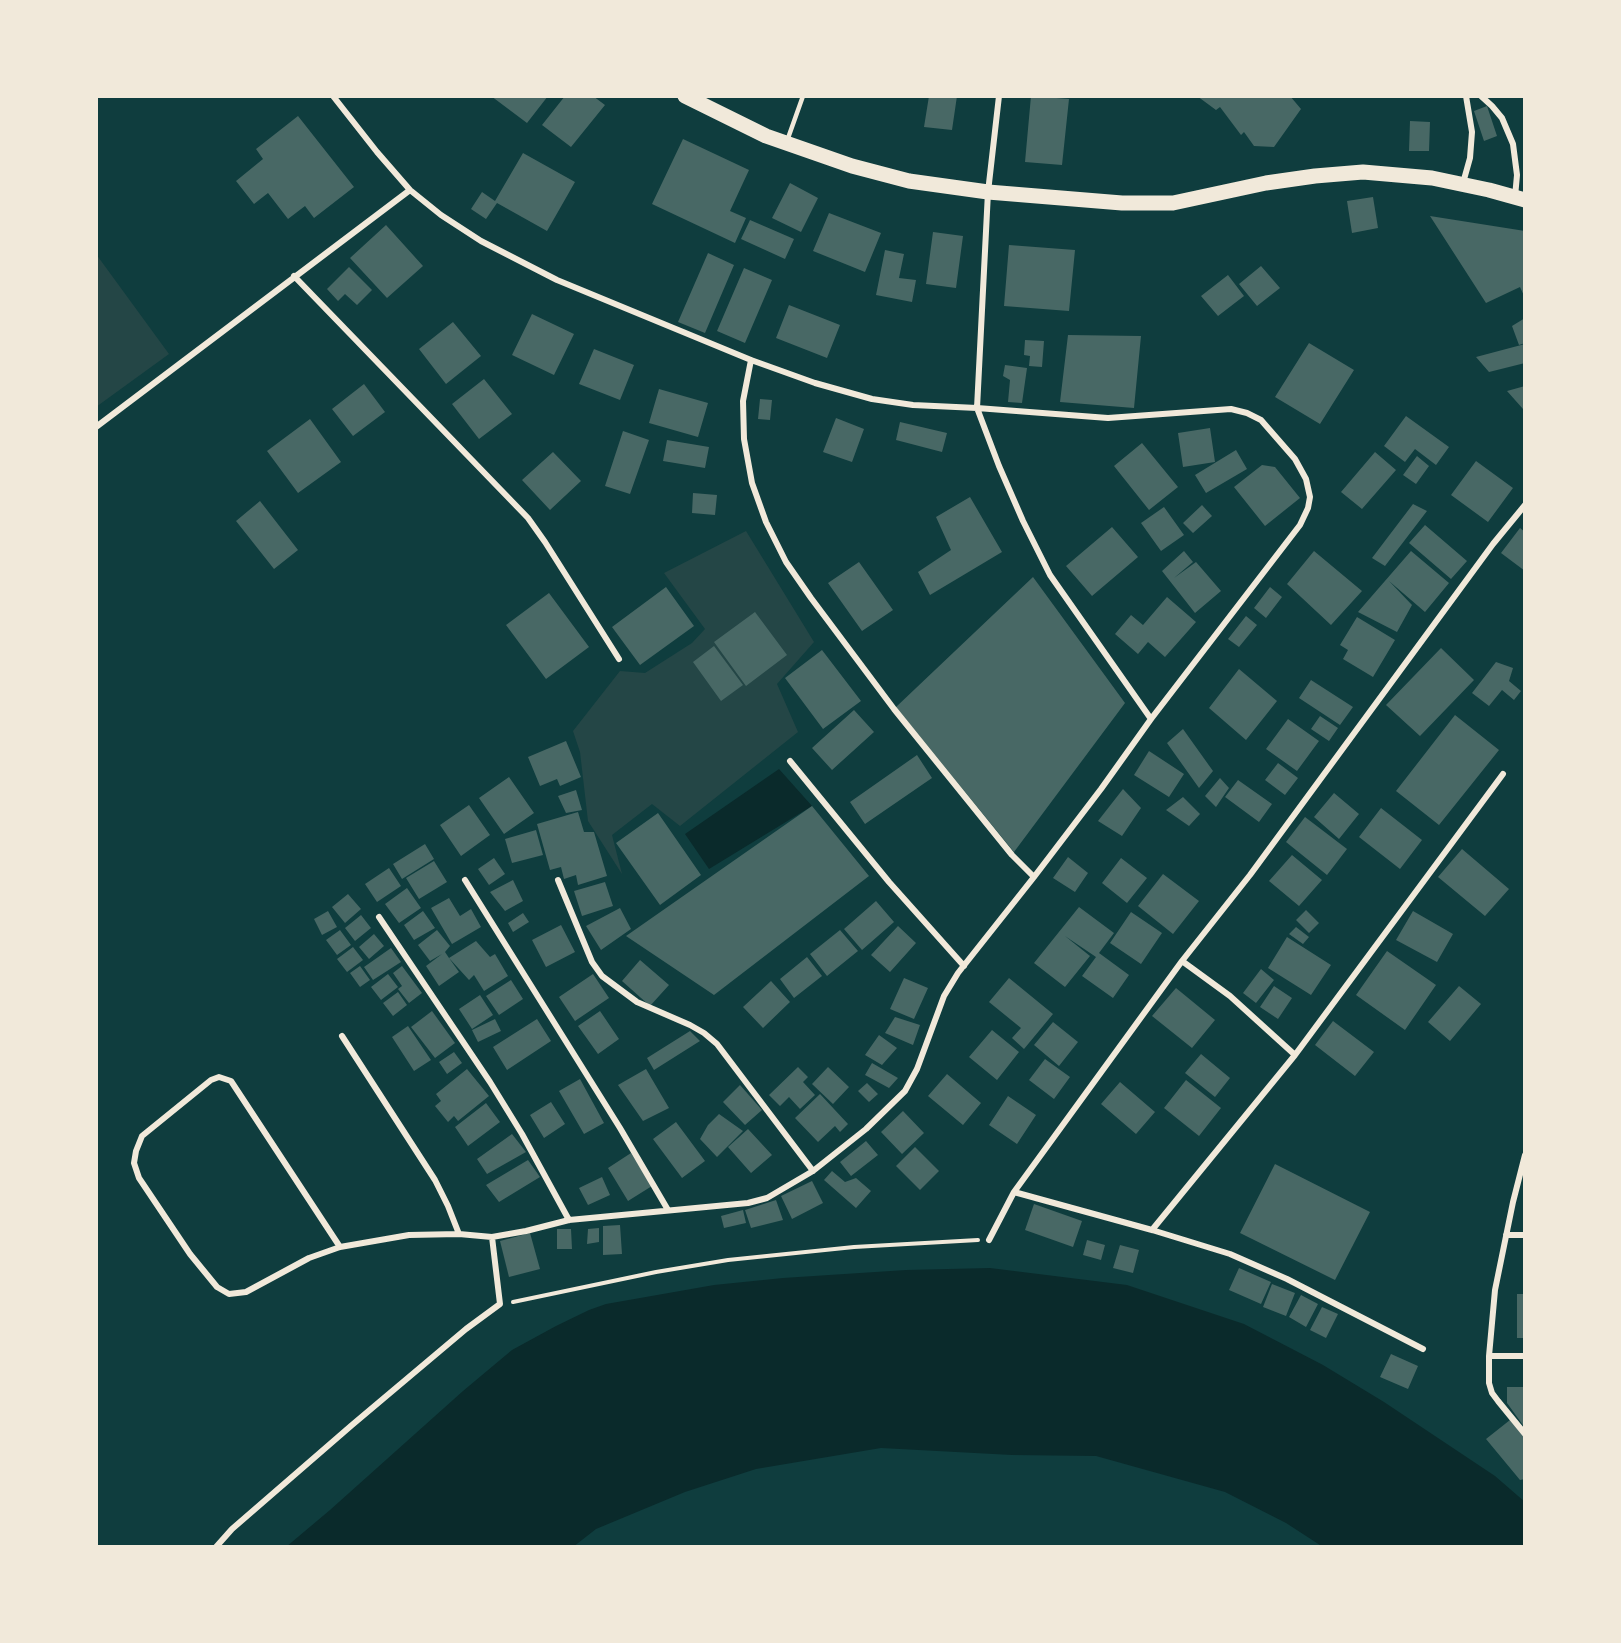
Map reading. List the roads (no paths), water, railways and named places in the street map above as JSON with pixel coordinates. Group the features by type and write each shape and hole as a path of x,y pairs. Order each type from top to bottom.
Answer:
{"main road":[{"path":"685,96 766,136 852,166 909,181 988,192 1122,203 1173,203 1266,183 1363,172 1405,174 1463,183 1520,199"}],"street":[{"path":"333,96 410,190 441,215 481,241 557,280 751,360 815,383 872,399 913,405 1108,418 1231,409 1261,420 1295,459 1306,479 1310,497 1308,508 1300,525 964,966 944,996 917,1069 905,1091 866,1129 813,1171 767,1197 748,1203 569,1220 492,1237 459,1234 409,1235 340,1247 309,1258 246,1292 229,1294 217,1287 190,1254 139,1178 134,1163 142,1136 211,1080 219,1077 231,1081 340,1247"},
{"path":"999,96 988,192 977,408 1023,521 1050,575 1151,718"},
{"path":"1463,183 1470,158 1472,132 1466,96"},
{"path":"1481,96 1502,118 1513,144 1520,199"},
{"path":"96,427 410,190"},
{"path":"294,276 528,518 619,659"},
{"path":"751,360 743,400 744,439 752,483 766,522 786,562 894,709 1012,855 1034,877"},
{"path":"989,1240 1014,1192 1182,961 1250,875 1493,544 1525,505"},
{"path":"790,761 889,882 964,966"},
{"path":"1152,1230 1295,1055 1503,774"},
{"path":"465,880 620,1128 668,1210"},
{"path":"558,880 592,962 602,976 637,1002 690,1025 717,1044 813,1171"},
{"path":"379,917 490,1082 522,1134 569,1220"},
{"path":"1182,961 1230,996 1295,1055"},
{"path":"342,1036 435,1180 459,1234"},
{"path":"1525,1155 1512,1202 1495,1290 1489,1383 1492,1393 1525,1434"},
{"path":"1014,1192 1230,1254 1287,1279 1423,1348"},
{"path":"1506,1235 1525,1235"},
{"path":"216,1547 232,1529 352,1425 465,1329 501,1304 492,1237"},
{"path":"1490,1356 1525,1356"}],"lane":[{"path":"786,144 803,96"}]}
